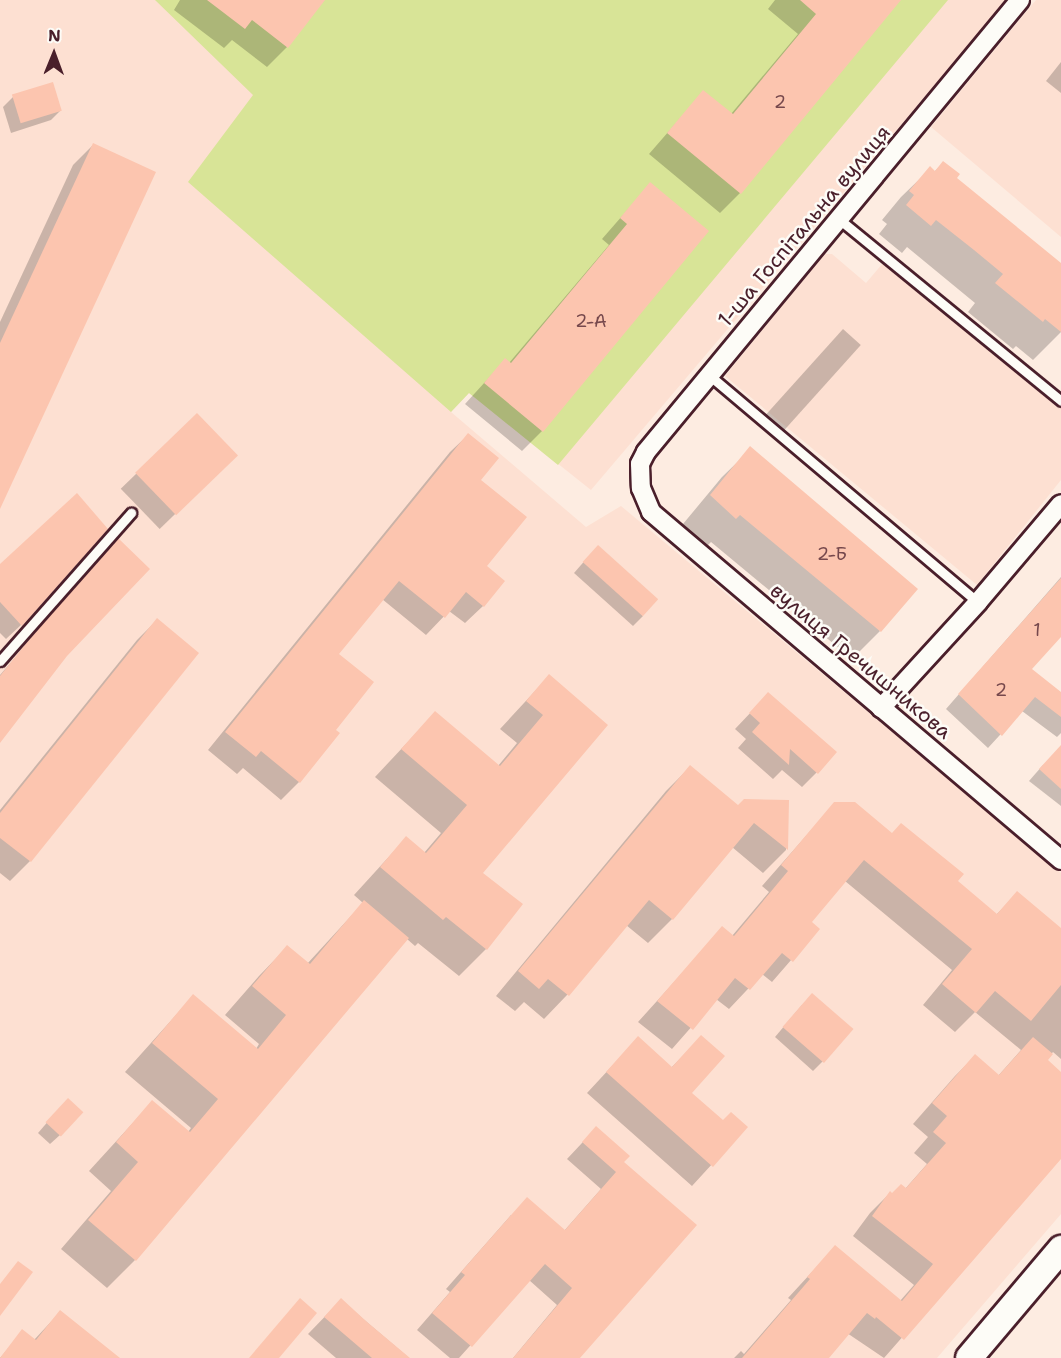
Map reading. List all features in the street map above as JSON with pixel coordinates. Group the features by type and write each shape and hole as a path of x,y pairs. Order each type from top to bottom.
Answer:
{"street":[{"name":"1-ша Госпітальна вулиця","path":"641,489 640,464 646,452 1020,0"},
{"name":"вулиця Гречишникова","path":"641,489 651,512 1061,860"},
{"path":"881,708 978,602 1061,504"},
{"path":"969,1358 1061,1249"}],"lane":[{"path":"839,219 1061,401"},
{"path":"709,375 978,602"},
{"path":"0,661 131,513"}],"shaded area":[{"path":"0,0 1007,0 591,490 469,393 451,412 586,527 621,506 1061,873 1061,1214 937,1358 0,1358"},
{"path":"1036,0 1061,0 1061,237 931,127"},
{"path":"824,254 832,254 866,283 883,263 1061,407 1061,480 977,585 725,376"}],"green space":[{"path":"155,0 948,0 558,465 469,393 451,412 188,182 253,95"}],"building":[{"path":"207,0 325,0 288,48 252,20 245,29"},
{"path":"800,0 901,0 741,194 667,133 703,90 733,114 816,14"},
{"path":"53,82 62,111 21,123 12,95"},
{"path":"93,143 156,172 0,509 0,343"},
{"path":"943,161 960,174 957,178 1061,263 1061,332 1045,319 1043,322 995,283 1003,274 974,250 936,220 931,226 906,205 914,195 909,191 930,166 935,171"},
{"path":"650,182 709,231 543,432 484,383 505,358 511,363 627,224 620,218"},
{"path":"197,413 238,455 176,515 135,473"},
{"path":"468,433 499,458 481,480 527,517 487,566 505,581 484,607 466,592 445,618 399,581 339,654 374,682 336,730 340,733 300,783 261,751 256,757 225,732"},
{"path":"750,446 918,589 881,632 740,515 736,519 710,495"},
{"path":"77,493 108,529 22,626 0,602 0,564"},
{"path":"118,538 150,569 67,656 0,743 0,676"},
{"path":"598,545 658,599 643,616 583,562"},
{"path":"1061,578 1061,637 1032,669 1061,692 1061,717 1035,697 1002,736 958,694"},
{"path":"157,618 199,653 31,862 0,838 0,813"},
{"path":"549,674 608,725 483,873 523,904 487,950 446,917 443,920 380,867 406,836 426,853 467,805 401,749 435,711 500,766 543,715 526,701"},
{"path":"768,692 837,752 818,774 790,749 789,765 752,732 760,723 749,713"},
{"path":"1061,745 1061,789 1039,769"},
{"path":"690,765 738,805 744,799 789,800 788,850 754,823 673,920 649,900 569,996 548,979 539,989 518,971"},
{"path":"834,802 855,802 892,833 901,823 964,874 958,881 997,914 1017,891 1061,928 1061,985 1031,1021 995,991 976,1013 942,984 972,949 864,860 812,922 820,929 793,962 782,953 750,990 735,978 693,1030 657,1001 722,926 734,936 788,871 781,865"},
{"path":"364,900 409,938 136,1261 88,1220 138,1162 116,1142 152,1100 190,1132 218,1099 152,1043 193,994 258,1049 286,1015 252,986 287,945 310,964"},
{"path":"812,993 854,1029 824,1063 782,1027"},
{"path":"701,1035 725,1056 692,1093 723,1120 731,1112 748,1127 713,1167 606,1072 638,1036 672,1067"},
{"path":"1033,1037 1053,1054 1048,1060 1061,1072 1061,1159 904,1340 876,1317 875,1319 867,1313 829,1358 742,1358 810,1279 807,1277 835,1245 902,1301 933,1264 872,1216 890,1191 892,1193 901,1184 906,1188 946,1143 933,1132 947,1116 932,1103 975,1054 999,1075"},
{"path":"68,1098 83,1112 61,1136 45,1122"},
{"path":"596,1126 630,1156 624,1162 697,1225 580,1358 513,1358 572,1288 545,1264 472,1347 432,1313 465,1275 461,1272 527,1197 565,1230 616,1172 582,1142"},
{"path":"18,1261 33,1272 0,1316 0,1284"},
{"path":"300,1298 317,1313 279,1358 249,1358"},
{"path":"341,1298 410,1358 372,1358 324,1317"},
{"path":"60,1310 120,1358 0,1358 22,1329 36,1340"}]}
